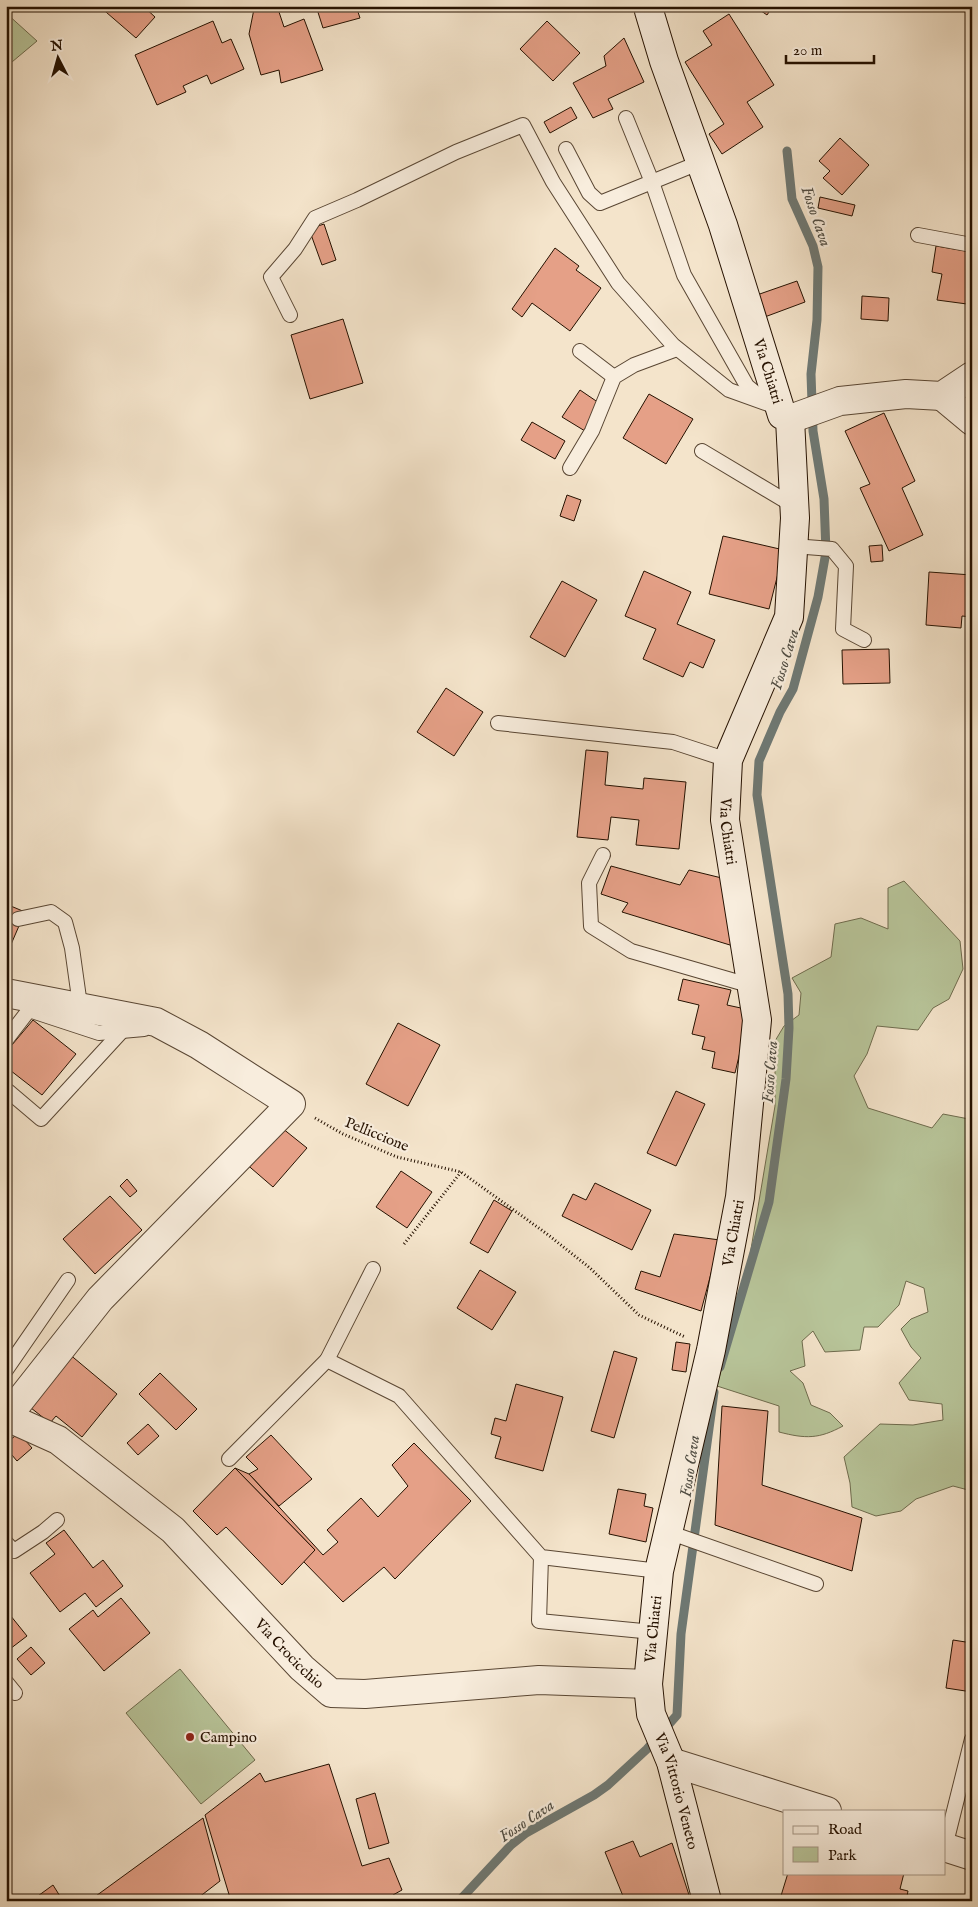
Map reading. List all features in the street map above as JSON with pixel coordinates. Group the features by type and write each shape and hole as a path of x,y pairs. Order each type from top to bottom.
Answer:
{"street":[{"name":"Via Chiatri","path":"648,8 664,61 701,162 786,414 795,518 802,547 789,617 728,760 725,820 757,1020 740,1197 712,1350 674,1534 659,1571 648,1684"},
{"path":"942,396 972,376"},
{"path":"786,414 840,401 906,394 942,396 972,421"},
{"path":"6,992 156,1022 199,1045 291,1104 100,1299 7,1417"},
{"name":"Via Crocicchio","path":"7,1417 58,1440 173,1530 302,1668 331,1692 365,1694 539,1680 648,1684"},
{"name":"Via Vittorio Veneto","path":"648,1684 651,1714 668,1755 707,1901"},
{"path":"668,1755 824,1810"},
{"path":"946,1847 972,1856"}],"lane":[{"path":"626,118 652,182 684,276 747,386 786,414"},
{"path":"290,315 271,277 295,249 315,218 357,200 456,152 523,125 553,182 618,283 677,349 729,390 786,414"},
{"path":"566,149 589,193 600,203 701,162"},
{"path":"918,235 972,245"},
{"path":"570,468 592,431 614,377 634,365 677,349"},
{"path":"580,351 614,377"},
{"path":"702,451 794,506"},
{"path":"802,547 832,549 846,566 843,629 864,640"},
{"path":"498,723 673,742 728,760"},
{"path":"603,855 589,883 590,926 631,952 752,986"},
{"path":"18,919 51,912 65,922 72,948 79,998 87,1009"},
{"path":"6,1040 30,1010 99,1033 145,1028 156,1022"},
{"path":"8,1091 41,1119 122,1031"},
{"path":"229,1459 327,1360 373,1269"},
{"path":"6,1370 68,1280"},
{"path":"327,1360 399,1396 541,1557 659,1571"},
{"path":"6,1543 14,1551 43,1532 56,1520"},
{"path":"674,1534 816,1584"},
{"path":"541,1557 539,1621 653,1632"},
{"path":"946,1843 972,1739"}],"path":[{"name":"Pelliccione","path":"291,1104 343,1134 397,1157 461,1172"},
{"path":"404,1244 461,1172 547,1234 590,1268 639,1315 712,1350"}],"green space":[{"path":"6,13 37,41 6,67"},
{"path":"904,881 960,941 963,969 949,999 933,1008 918,1030 877,1026 867,1054 854,1076 868,1108 932,1128 943,1114 969,1119 972,1110 972,1491 953,1486 916,1499 901,1511 876,1516 852,1507 850,1483 844,1457 880,1424 913,1425 943,1420 942,1404 909,1400 899,1383 921,1358 911,1347 901,1329 911,1319 928,1312 924,1288 906,1281 899,1305 878,1327 864,1327 860,1350 825,1352 813,1331 802,1341 805,1366 790,1371 803,1383 811,1405 830,1413 843,1426 827,1433 805,1437 779,1432 779,1406 717,1386 750,1255 775,1106 775,1041 784,1026 799,1015 801,993 792,978 831,957 835,924 861,918 888,929 888,888"},
{"name":"Campino","path":"180,1669 255,1760 201,1804 126,1713"}],"building":[{"path":"99,6 143,6 155,17 136,38"},
{"path":"262,6 277,6 284,27 304,19 323,70 281,83 279,70 261,75 249,34 254,9"},
{"path":"316,6 356,6 360,18 323,28"},
{"path":"754,6 773,6 767,15"},
{"path":"729,14 774,85 747,102 763,127 722,154 709,134 724,124 685,62 712,45 703,31"},
{"path":"213,21 222,43 231,39 244,69 211,84 207,75 183,86 186,92 157,105 135,55"},
{"path":"547,21 580,53 553,81 520,49"},
{"path":"624,38 644,82 608,99 613,109 593,118 573,83 606,66 604,56"},
{"path":"571,107 577,118 550,133 544,122"},
{"path":"840,138 869,165 842,195 823,178 830,171 819,161"},
{"path":"820,197 855,205 852,216 818,208"},
{"path":"324,224 336,260 322,265 309,229"},
{"path":"936,246 972,252 972,279 967,304 937,300 942,274 932,272"},
{"path":"555,248 579,266 576,270 601,288 570,331 532,303 522,317 512,309"},
{"path":"797,281 805,302 762,318 754,296"},
{"path":"862,296 889,298 888,321 861,319"},
{"path":"343,319 363,383 310,399 291,335"},
{"path":"580,390 602,405 585,431 562,417"},
{"path":"649,394 693,419 666,464 623,438"},
{"path":"884,413 915,481 902,488 923,535 889,551 860,488 870,484 845,431"},
{"path":"532,422 565,441 555,459 521,440"},
{"path":"567,495 581,500 574,521 560,516"},
{"path":"723,536 784,550 769,609 709,594"},
{"path":"882,545 883,561 871,562 869,546"},
{"path":"644,571 691,592 677,624 715,640 703,668 690,662 683,677 643,659 656,629 625,616"},
{"path":"929,572 972,575 972,617 962,616 961,628 926,625"},
{"path":"562,581 597,600 565,657 530,637"},
{"path":"889,649 890,683 843,684 842,650"},
{"path":"446,688 483,712 454,756 417,732"},
{"path":"586,750 608,752 605,785 643,789 644,778 686,782 679,849 636,845 639,820 611,817 608,840 577,837"},
{"path":"611,866 680,885 689,870 730,880 743,949 622,912 628,903 601,894"},
{"path":"6,904 25,912 6,956"},
{"path":"683,979 731,990 727,1005 750,1010 735,1073 712,1068 715,1052 702,1049 705,1037 692,1034 699,1005 678,1000"},
{"path":"33,1020 76,1054 42,1095 6,1067 6,1052"},
{"path":"398,1023 440,1045 408,1106 366,1084"},
{"path":"676,1091 705,1104 676,1166 647,1153"},
{"path":"277,1124 307,1148 273,1187 244,1162"},
{"path":"401,1171 432,1192 407,1228 376,1207"},
{"path":"127,1179 137,1191 130,1197 120,1186"},
{"path":"595,1183 651,1210 632,1250 562,1216 573,1194 586,1200"},
{"path":"110,1196 142,1230 95,1274 63,1239"},
{"path":"494,1200 512,1211 488,1253 470,1243"},
{"path":"674,1234 720,1240 701,1311 635,1289 641,1271 660,1277"},
{"path":"480,1270 516,1292 492,1330 457,1308"},
{"path":"676,1342 690,1344 686,1372 672,1370"},
{"path":"614,1351 637,1358 614,1438 591,1431"},
{"path":"68,1353 117,1394 82,1437 56,1416 50,1423 26,1404"},
{"path":"160,1373 197,1409 176,1430 139,1394"},
{"path":"516,1384 563,1397 543,1471 495,1458 501,1437 491,1434 495,1418 506,1421"},
{"path":"722,1406 768,1411 762,1485 862,1518 852,1571 715,1525"},
{"path":"148,1424 159,1436 138,1455 127,1443"},
{"path":"972,1424 972,1476 969,1475"},
{"path":"19,1433 32,1448 17,1461 6,1448 6,1443"},
{"path":"271,1435 312,1479 279,1506 249,1474 258,1469 246,1457"},
{"path":"414,1443 471,1501 395,1579 384,1567 343,1602 303,1561 315,1550 235,1468 249,1474 323,1555 338,1542 327,1530 361,1498 378,1517 408,1486 392,1465"},
{"path":"235,1468 315,1550 282,1585 226,1527 217,1535 193,1511"},
{"path":"618,1489 646,1494 644,1506 653,1508 646,1542 609,1534"},
{"path":"64,1530 93,1568 103,1560 123,1586 96,1607 85,1593 60,1612 30,1573 55,1554 46,1543"},
{"path":"121,1598 150,1633 104,1671 69,1629 93,1610 98,1617"},
{"path":"6,1610 27,1636 6,1652"},
{"path":"953,1640 972,1643 972,1692 946,1688"},
{"path":"31,1647 45,1663 31,1675 17,1659"},
{"path":"329,1764 362,1866 389,1858 402,1890 393,1895 396,1901 295,1901 294,1897 281,1901 231,1901 205,1815 260,1773 265,1782"},
{"path":"375,1793 389,1843 369,1849 356,1799"},
{"path":"203,1818 220,1881 194,1901 89,1901"},
{"path":"633,1841 640,1857 672,1843 691,1901 625,1901 605,1852"},
{"path":"788,1874 904,1874 900,1889 908,1891 906,1901 787,1901 780,1899"},
{"path":"53,1885 63,1901 31,1901"}],"waterway":[{"name":"Fosso Cava","path":"720,1367 769,1202 786,1079 789,1028 788,994 757,795 759,761 780,712 793,689 818,597 826,552 824,499 813,431 811,374 817,320 818,267 813,246 792,199 787,151"},
{"name":"Fosso Cava","path":"459,1901 511,1845 526,1833 594,1795 608,1785 647,1749 677,1715 681,1634 714,1392"}],"place":[{"name":"Campino","path":"190,1737"}]}
